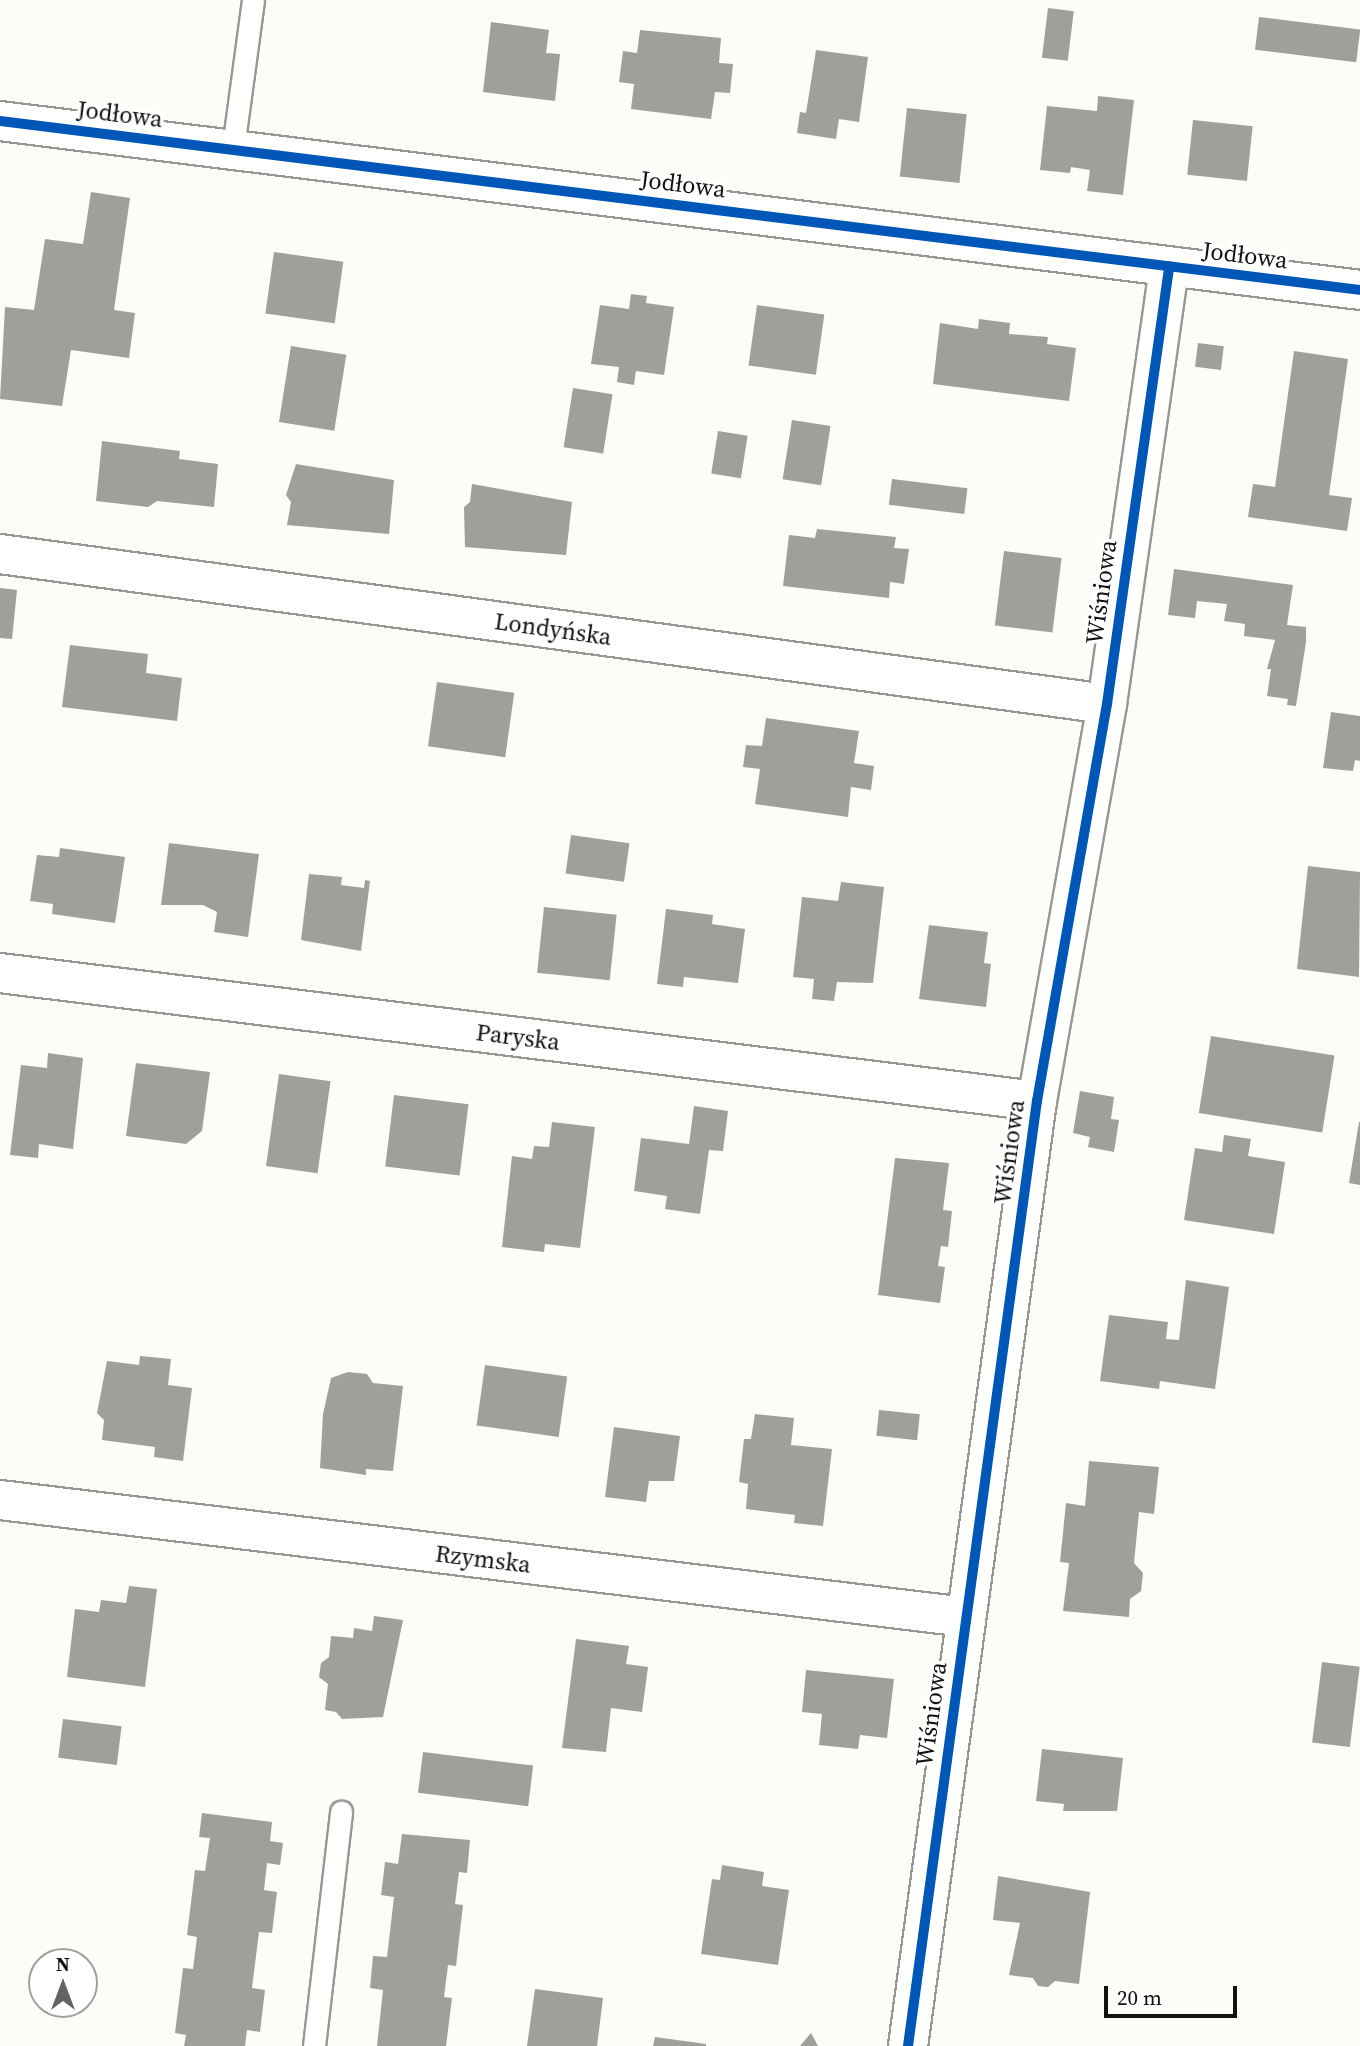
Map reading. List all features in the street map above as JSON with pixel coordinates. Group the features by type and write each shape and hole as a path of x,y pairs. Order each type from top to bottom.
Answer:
{"street":[{"name":"Jodłowa","path":"0,121 1360,290"},
{"name":"Wiśniowa","path":"908,2046 1037,1101 1107,704 1169,266"},
{"name":"Londyńska","path":"0,554 1107,704"},
{"name":"Paryska","path":"0,973 1037,1101"},
{"name":"Rzymska","path":"0,1500 965,1617"}],"lane":[{"path":"233,148 253,0"},
{"path":"314,2046 341,1812"}],"building":[{"path":"1048,8 1074,11 1068,61 1042,58"},
{"path":"1259,17 1360,29 1356,62 1255,50"},
{"path":"491,22 549,30 546,53 560,54 555,101 483,92"},
{"path":"640,30 721,38 719,63 733,64 730,93 715,92 711,119 631,109 634,84 619,82 623,51 637,53"},
{"path":"816,50 868,57 859,122 839,119 836,139 797,133 800,112 806,113"},
{"path":"1098,96 1134,100 1123,195 1087,191 1090,170 1071,167 1070,173 1040,170 1047,106 1097,111"},
{"path":"907,108 967,114 959,183 900,177"},
{"path":"1193,120 1253,126 1247,181 1187,175"},
{"path":"91,192 130,198 114,310 135,313 129,358 71,350 62,406 0,399 5,307 34,310 45,239 83,244"},
{"path":"274,252 343,262 335,323 265,313"},
{"path":"631,294 647,296 646,303 674,307 664,375 636,371 634,385 617,382 619,367 591,364 600,305 629,309"},
{"path":"757,305 824,314 816,375 749,365"},
{"path":"979,319 1010,323 1009,334 1048,337 1047,344 1076,348 1069,401 933,384 940,323 978,329"},
{"path":"1198,343 1224,346 1221,370 1195,367"},
{"path":"291,346 346,355 334,431 279,422"},
{"path":"1294,351 1348,359 1329,495 1352,498 1347,531 1248,517 1253,484 1275,487"},
{"path":"573,388 613,394 603,454 564,447"},
{"path":"792,420 831,426 821,485 783,479"},
{"path":"718,431 748,436 741,478 711,473"},
{"path":"102,441 180,451 179,459 218,464 214,507 157,501 148,507 96,501"},
{"path":"296,464 394,480 389,534 287,525 291,502 286,495"},
{"path":"892,479 967,488 964,514 889,505"},
{"path":"472,484 572,502 566,555 465,547 464,507 470,502"},
{"path":"817,529 896,537 894,548 909,549 904,584 890,582 889,598 783,586 789,535 815,538"},
{"path":"1004,551 1062,558 1052,633 995,625"},
{"path":"1174,569 1293,585 1287,625 1306,627 1296,706 1287,705 1288,699 1267,696 1271,669 1267,669 1275,640 1244,636 1245,624 1224,621 1227,604 1197,601 1195,618 1168,615"},
{"path":"0,588 17,590 12,639 0,638"},
{"path":"70,645 148,654 146,673 182,678 177,721 62,707"},
{"path":"437,682 514,693 505,757 428,746"},
{"path":"1331,712 1360,716 1360,761 1355,760 1353,771 1323,768"},
{"path":"766,718 859,731 854,763 874,766 871,790 851,787 848,817 755,804 760,769 743,767 746,745 762,746"},
{"path":"571,835 629,843 624,882 566,874"},
{"path":"169,843 259,854 248,937 214,932 217,912 203,905 161,905"},
{"path":"60,848 125,857 115,923 52,914 53,904 30,901 37,855 59,857"},
{"path":"1308,866 1360,872 1359,977 1297,969"},
{"path":"309,874 342,877 341,885 364,888 365,880 370,881 361,951 301,940"},
{"path":"841,882 884,887 873,983 837,982 834,1001 812,999 814,979 793,977 802,897 838,901"},
{"path":"544,907 617,915 610,980 537,973"},
{"path":"666,909 713,915 712,924 745,929 738,983 684,977 683,987 657,984"},
{"path":"929,925 988,932 984,963 991,964 986,1007 919,999"},
{"path":"1211,1036 1334,1056 1322,1133 1199,1113"},
{"path":"48,1053 83,1058 73,1149 39,1144 38,1158 10,1155 21,1065 47,1068"},
{"path":"136,1063 210,1072 202,1131 186,1144 126,1136"},
{"path":"279,1074 330,1081 318,1173 266,1166"},
{"path":"1080,1091 1114,1097 1111,1119 1119,1120 1114,1152 1088,1147 1090,1137 1073,1133"},
{"path":"394,1095 468,1104 460,1176 385,1166"},
{"path":"694,1106 728,1111 723,1151 709,1150 700,1214 665,1209 667,1196 634,1191 641,1138 689,1144"},
{"path":"552,1122 595,1127 580,1248 545,1244 544,1252 502,1247 512,1156 532,1159 534,1146 549,1147"},
{"path":"1360,1122 1360,1185 1349,1183"},
{"path":"1224,1135 1251,1139 1248,1156 1285,1162 1274,1234 1184,1220 1195,1148 1222,1152"},
{"path":"895,1158 949,1163 943,1210 952,1211 948,1247 941,1246 938,1266 945,1267 940,1303 878,1295"},
{"path":"1186,1280 1229,1287 1215,1389 1160,1381 1159,1389 1100,1381 1109,1315 1168,1322 1166,1339 1179,1340"},
{"path":"140,1356 171,1359 168,1385 192,1388 183,1461 154,1457 155,1447 102,1440 104,1420 97,1413 107,1361 139,1365"},
{"path":"485,1365 567,1377 559,1437 477,1425"},
{"path":"348,1372 367,1374 373,1383 403,1386 393,1471 366,1469 366,1475 320,1468 323,1414 331,1378"},
{"path":"879,1410 920,1414 917,1440 876,1436"},
{"path":"755,1414 794,1418 791,1445 832,1449 823,1526 794,1523 795,1515 746,1509 748,1484 739,1482 744,1439 751,1439"},
{"path":"614,1427 680,1436 674,1481 649,1481 646,1502 605,1497"},
{"path":"1089,1461 1159,1467 1154,1514 1139,1512 1134,1563 1143,1573 1141,1591 1130,1599 1129,1617 1063,1611 1069,1563 1060,1562 1066,1503 1085,1506"},
{"path":"129,1586 157,1589 145,1687 67,1677 75,1609 99,1612 101,1600 126,1603"},
{"path":"374,1616 403,1620 383,1717 342,1719 336,1712 325,1710 328,1684 319,1677 321,1663 329,1657 331,1636 353,1638 354,1628 372,1631"},
{"path":"576,1639 629,1646 626,1664 648,1667 642,1712 611,1708 606,1752 562,1748"},
{"path":"1322,1662 1360,1667 1350,1747 1312,1742"},
{"path":"806,1670 894,1679 887,1738 860,1735 858,1749 819,1745 822,1714 802,1712"},
{"path":"63,1719 122,1726 117,1765 58,1758"},
{"path":"1042,1749 1123,1758 1117,1811 1063,1811 1064,1804 1036,1801"},
{"path":"423,1752 533,1766 528,1806 418,1793"},
{"path":"202,1813 272,1822 270,1841 283,1843 280,1865 267,1863 264,1890 277,1892 272,1933 259,1932 252,1988 265,1990 260,2032 247,2030 245,2046 184,2046 186,2035 175,2033 183,1968 193,1969 197,1937 187,1935 195,1870 205,1871 210,1838 199,1837"},
{"path":"402,1834 470,1840 467,1873 459,1872 455,1904 463,1905 456,1966 448,1965 444,1997 452,1998 446,2046 377,2046 383,1990 370,1988 373,1956 387,1957 394,1897 381,1895 385,1862 398,1864"},
{"path":"722,1865 764,1872 762,1886 789,1890 778,1965 701,1954 712,1879 720,1880"},
{"path":"998,1876 1090,1892 1079,1984 1055,1981 1048,1987 1038,1986 1033,1978 1009,1975 1020,1923 993,1920"},
{"path":"535,1989 603,1998 597,2046 527,2046"},
{"path":"811,2033 818,2046 800,2046"},
{"path":"655,2037 706,2044 706,2046 653,2046"}],"cycle path":[{"path":"0,121 1360,290"},
{"path":"908,2046 1037,1101 1107,704 1169,266"}]}
